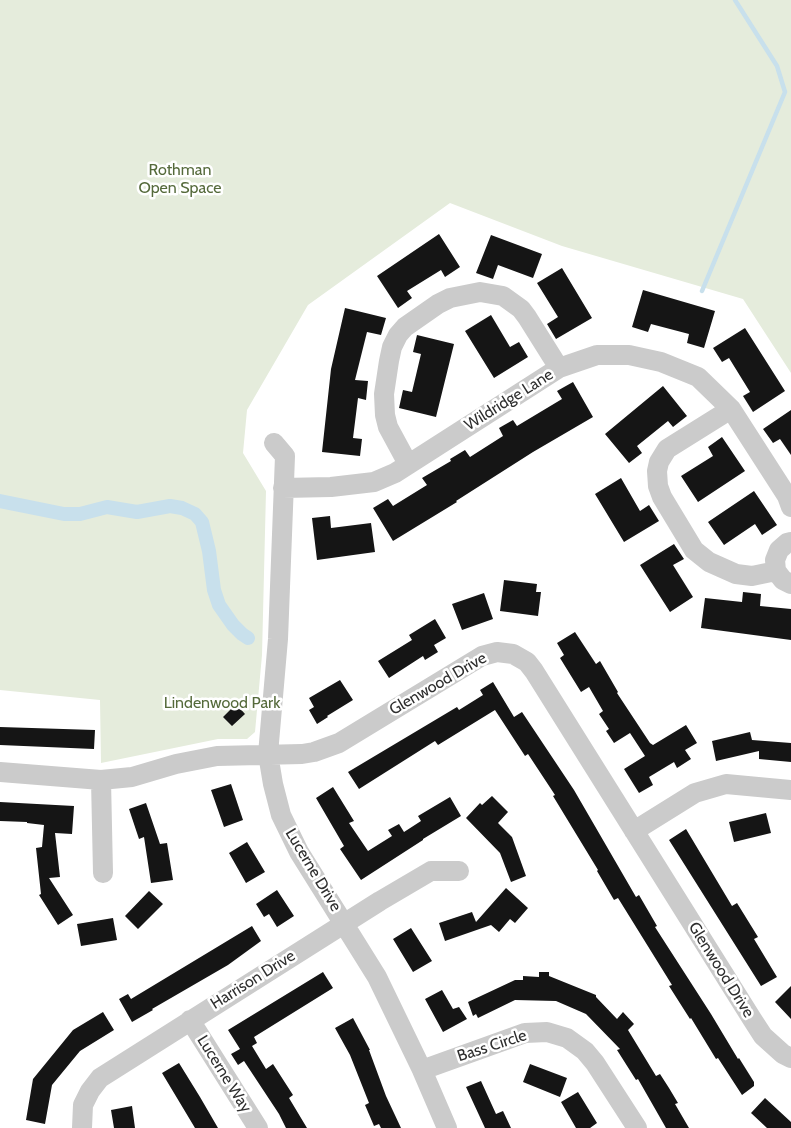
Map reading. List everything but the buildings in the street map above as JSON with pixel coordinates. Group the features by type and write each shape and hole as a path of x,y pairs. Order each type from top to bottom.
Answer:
{"street":[{"path":"408,464 388,427 384,394 389,361 392,347 398,335 405,327 438,304 450,298 480,292 504,296 521,309 559,368"},
{"name":"Wildridge Lane","path":"283,488 331,487 374,482 395,473 559,368 597,355 628,355 661,362 698,377 731,409 787,496 791,507"},
{"path":"731,409 667,449 659,462 657,471 658,486 662,497 694,550 709,562 736,574 784,578"},
{"name":"Lucerne Drive","path":"274,443 285,456 278,639 268,754 273,784 281,815 299,852 377,977 422,1070 447,1128"},
{"path":"784,578 775,560 779,550 787,542 791,542"},
{"name":"Glenwood Drive","path":"0,772 101,780 132,776 176,764 217,756 302,754 314,752 339,743 482,656 497,652 513,654 527,662 534,671 763,1036 783,1054 791,1058"},
{"path":"101,780 103,873"},
{"path":"634,831 696,793 726,784 791,790"},
{"name":"Harrison Drive","path":"82,1128 83,1105 90,1091 100,1078 344,923 431,871 459,871"},
{"name":"Lucerne Way","path":"190,1020 258,1128"},
{"name":"Bass Circle","path":"422,1070 525,1033 547,1032 568,1038 585,1051 596,1063 637,1128"}],"green space":[{"name":"Rothman Open Space","path":"0,0 791,0 791,373 743,299 562,246 450,203 308,305 247,410 243,453 266,491 262,655 255,732 247,739 218,739 101,763 100,700 0,690"}],"waterway":[{"path":"702,291 785,92 777,66 735,0"},
{"path":"0,501 64,514 80,514 107,507 137,512 170,506 182,508 195,514 202,522 209,551 214,590 219,605 233,625 248,638"}],"park label":[{"name":"Lindenwood Park","path":"222,703"}]}
